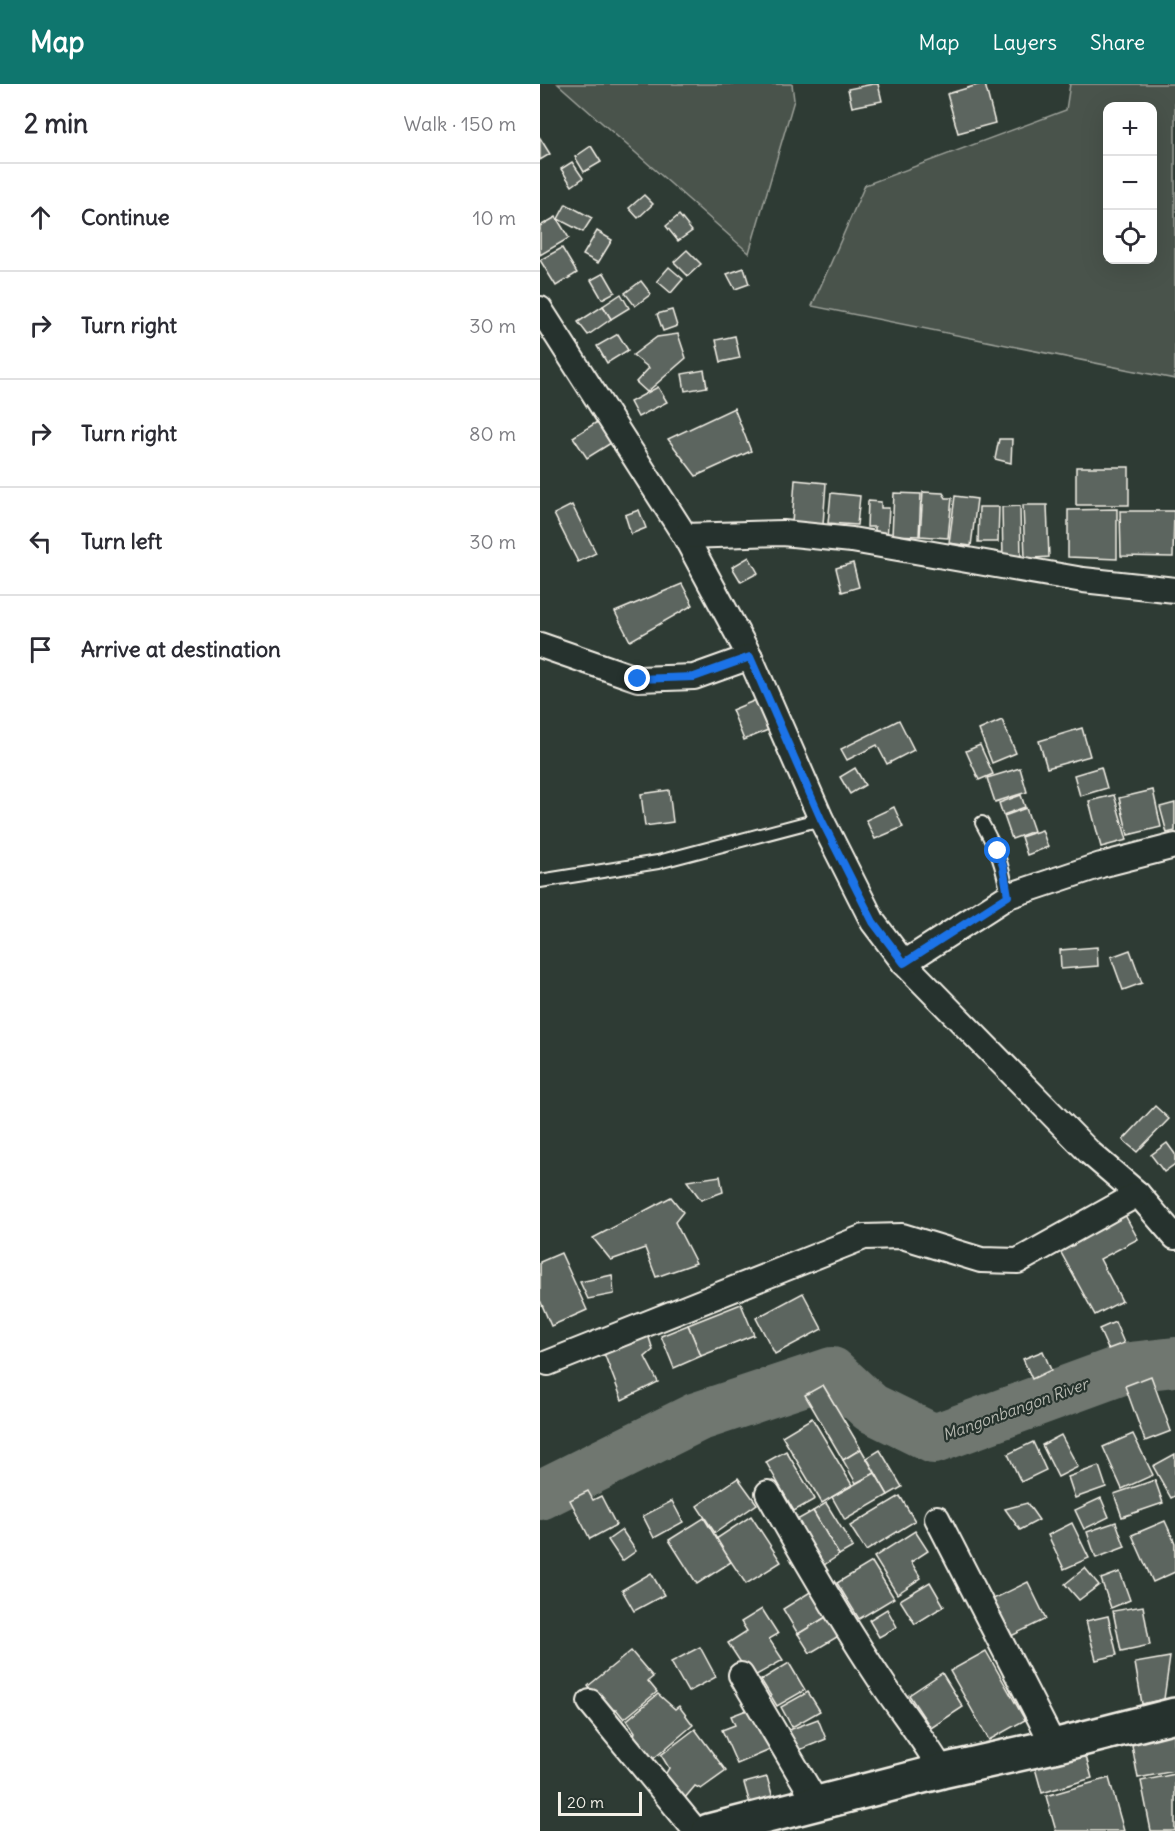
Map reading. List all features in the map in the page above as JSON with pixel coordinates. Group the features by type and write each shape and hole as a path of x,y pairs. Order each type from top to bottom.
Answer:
{"street":[{"path":"540,309 685,536 750,657 821,819 873,922 904,963 1090,1153 1138,1194 1175,1237"},
{"path":"685,536 783,533 818,536 1083,580 1175,590"},
{"path":"540,645 638,679 694,677 750,657"},
{"path":"904,963 1008,896 1101,866 1175,846"},
{"path":"548,1363 864,1237 902,1236 981,1260 1018,1261 1138,1194"},
{"path":"768,1493 826,1593 885,1687 924,1740 942,1770"},
{"path":"937,1518 1054,1746"},
{"path":"741,1675 816,1802"},
{"path":"590,1702 696,1831"},
{"path":"709,1831 942,1770 1054,1746 1175,1715"}],"lane":[{"path":"540,881 658,862 821,819"},
{"path":"982,823 998,851 1008,896"}],"shaded area":[{"path":"558,84 792,84 794,100 749,253"},
{"path":"1070,84 1175,84 1175,379 812,306 865,185 1066,110"}],"building":[{"path":"878,84 882,101 852,107 848,89"},
{"path":"985,84 995,123 958,133 947,94"},
{"path":"540,138 550,154 540,160"},
{"path":"591,146 601,162 584,172 575,157"},
{"path":"572,162 583,178 572,186 561,169"},
{"path":"644,195 653,204 638,218 629,208"},
{"path":"566,204 592,218 583,232 558,219"},
{"path":"679,215 692,231 678,241 666,226"},
{"path":"556,217 569,238 540,255 540,226"},
{"path":"597,231 612,240 598,263 583,255"},
{"path":"562,248 577,273 556,286 540,260"},
{"path":"687,250 701,264 688,276 674,262"},
{"path":"669,267 683,279 671,293 657,281"},
{"path":"744,268 749,284 735,289 727,274"},
{"path":"604,273 615,292 602,299 591,280"},
{"path":"641,281 651,294 635,306 625,293"},
{"path":"621,294 629,308 611,319 603,306"},
{"path":"603,306 611,319 588,335 578,322"},
{"path":"672,310 677,326 663,331 657,314"},
{"path":"618,334 628,350 607,363 597,346"},
{"path":"678,334 686,358 647,392 636,382 649,368 633,355 657,337"},
{"path":"735,336 740,358 721,362 716,340"},
{"path":"704,370 707,387 685,391 682,374"},
{"path":"658,387 667,402 638,417 630,402"},
{"path":"734,408 751,451 696,476 668,439"},
{"path":"597,422 611,443 587,458 573,437"},
{"path":"999,439 1012,439 1011,463 995,459"},
{"path":"1076,467 1129,467 1129,505 1076,505"},
{"path":"795,480 826,483 823,525 792,523"},
{"path":"923,492 943,493 946,498 952,498 948,538 920,536"},
{"path":"831,493 860,496 857,525 828,523"},
{"path":"894,493 921,494 919,536 892,535"},
{"path":"955,496 977,499 971,546 949,543"},
{"path":"868,501 881,502 881,508 889,508 887,539 875,538 875,527 867,527"},
{"path":"572,505 596,553 578,562 554,514"},
{"path":"1023,505 1047,505 1049,557 1035,558 1036,567 1030,568 1029,558 1025,558"},
{"path":"1020,506 1021,559 1003,560 1002,507"},
{"path":"979,507 999,507 998,542 978,542"},
{"path":"1117,509 1117,559 1068,557 1068,510"},
{"path":"639,510 646,528 631,534 625,515"},
{"path":"1120,511 1174,511 1173,557 1121,556"},
{"path":"749,557 758,573 741,582 732,567"},
{"path":"853,563 859,587 842,592 836,568"},
{"path":"682,584 693,605 630,641 615,612"},
{"path":"756,700 768,730 744,740 732,710"},
{"path":"899,720 914,750 887,764 877,745 847,760 841,749"},
{"path":"1002,720 1016,753 992,763 979,730"},
{"path":"1082,728 1090,756 1047,768 1039,741"},
{"path":"980,745 993,774 979,780 966,751"},
{"path":"1101,767 1107,788 1080,796 1074,775"},
{"path":"855,768 865,785 850,794 840,777"},
{"path":"1020,768 1027,792 995,802 987,778"},
{"path":"669,790 673,822 645,826 641,794"},
{"path":"1153,790 1161,827 1128,835 1119,798"},
{"path":"1021,795 1025,807 1003,815 999,803"},
{"path":"1114,795 1127,840 1101,847 1089,801"},
{"path":"1175,803 1175,831 1167,833 1160,807"},
{"path":"894,807 903,827 875,839 866,820"},
{"path":"1026,808 1034,831 1012,839 1004,816"},
{"path":"1042,830 1048,847 1027,855 1021,837"},
{"path":"1097,947 1098,966 1061,969 1060,950"},
{"path":"1130,950 1142,983 1123,990 1111,957"},
{"path":"1155,1106 1169,1119 1137,1152 1123,1140"},
{"path":"1167,1143 1175,1154 1175,1164 1164,1172 1151,1155"},
{"path":"720,1176 723,1192 701,1200 687,1181"},
{"path":"671,1197 683,1212 675,1222 696,1263 656,1277 645,1248 611,1260 593,1238"},
{"path":"1125,1215 1138,1239 1100,1259 1122,1301 1095,1315 1059,1249"},
{"path":"561,1253 587,1310 551,1326 540,1300 540,1262"},
{"path":"612,1275 614,1294 588,1299 580,1282"},
{"path":"803,1293 822,1329 775,1354 756,1318"},
{"path":"741,1304 754,1335 701,1356 688,1325"},
{"path":"1115,1322 1124,1343 1108,1349 1099,1329"},
{"path":"645,1325 653,1350 645,1357 658,1382 622,1400 602,1348"},
{"path":"688,1325 701,1356 674,1368 661,1336"},
{"path":"1043,1351 1051,1370 1032,1379 1023,1359"},
{"path":"1151,1376 1171,1431 1145,1441 1125,1386"},
{"path":"823,1385 861,1449 843,1460 805,1395"},
{"path":"812,1418 852,1485 822,1503 782,1436"},
{"path":"1133,1434 1153,1475 1122,1489 1103,1447"},
{"path":"1061,1435 1078,1467 1058,1477 1042,1445"},
{"path":"1033,1442 1046,1470 1021,1482 1008,1454"},
{"path":"861,1449 875,1473 856,1483 843,1460"},
{"path":"880,1450 902,1487 888,1495 867,1458"},
{"path":"786,1451 815,1499 794,1511 766,1462"},
{"path":"1175,1454 1175,1496 1171,1498 1153,1466"},
{"path":"1099,1466 1106,1487 1075,1498 1068,1477"},
{"path":"875,1473 888,1495 845,1520 832,1497"},
{"path":"738,1478 757,1504 715,1533 697,1506"},
{"path":"1155,1480 1163,1503 1122,1517 1114,1494"},
{"path":"588,1491 593,1500 601,1496 616,1525 590,1539 570,1500"},
{"path":"900,1496 915,1521 866,1551 850,1526"},
{"path":"1101,1498 1109,1517 1084,1529 1075,1510"},
{"path":"672,1501 683,1522 654,1538 643,1516"},
{"path":"826,1503 853,1547 839,1555 813,1511"},
{"path":"1027,1503 1039,1520 1020,1530 1005,1509"},
{"path":"813,1511 839,1555 824,1565 797,1520"},
{"path":"751,1516 781,1562 746,1584 716,1539"},
{"path":"704,1518 731,1562 697,1584 669,1540"},
{"path":"1165,1521 1175,1543 1175,1572 1153,1582 1132,1535"},
{"path":"1116,1522 1125,1547 1096,1558 1087,1532"},
{"path":"1072,1523 1089,1558 1064,1569 1048,1535"},
{"path":"622,1530 636,1551 622,1561 608,1540"},
{"path":"915,1531 928,1551 911,1562 921,1578 897,1594 874,1557"},
{"path":"872,1562 894,1598 859,1619 837,1583"},
{"path":"1085,1568 1099,1585 1079,1600 1065,1584"},
{"path":"1120,1572 1130,1600 1111,1608 1101,1579"},
{"path":"651,1573 664,1595 634,1611 622,1590"},
{"path":"930,1582 944,1606 915,1624 900,1600"},
{"path":"1028,1582 1046,1619 1007,1638 989,1601"},
{"path":"815,1589 831,1614 798,1634 783,1609"},
{"path":"1143,1606 1150,1645 1121,1651 1113,1611"},
{"path":"762,1609 778,1634 769,1639 783,1660 751,1678 728,1643 747,1631 741,1622"},
{"path":"887,1609 897,1627 879,1637 869,1620"},
{"path":"831,1614 842,1634 810,1653 798,1634"},
{"path":"1108,1616 1117,1655 1096,1660 1086,1621"},
{"path":"700,1647 716,1677 688,1692 671,1662"},
{"path":"631,1651 653,1677 648,1681 657,1692 624,1719 616,1709 610,1712 588,1686"},
{"path":"986,1651 1025,1720 989,1740 950,1671"},
{"path":"1170,1657 1164,1699 1142,1704 1135,1663"},
{"path":"789,1663 805,1690 777,1706 761,1680"},
{"path":"942,1673 963,1707 931,1728 909,1695"},
{"path":"808,1692 820,1711 792,1727 781,1707"},
{"path":"658,1694 675,1709 679,1706 693,1725 652,1760 633,1741 635,1732 627,1720"},
{"path":"752,1708 770,1750 737,1764 722,1730 735,1725 731,1716"},
{"path":"818,1719 826,1739 797,1751 789,1730"},
{"path":"1174,1727 1175,1771 1138,1778 1130,1735"},
{"path":"695,1729 726,1771 701,1789 695,1786 684,1799 665,1775 669,1768 661,1755"},
{"path":"1085,1753 1092,1778 1042,1793 1035,1768"},
{"path":"1175,1774 1175,1831 1151,1831 1141,1781"},
{"path":"767,1777 773,1798 750,1804 744,1783"},
{"path":"1109,1778 1124,1831 1056,1831 1046,1796"}],"waterway":[{"name":"Mangonbangon River","path":"540,1495 697,1417 832,1372 871,1408 934,1439 1130,1367 1175,1362"}],"route":[{"path":"638,679 694,677 750,657 821,819 873,922 904,963 1008,896 998,851"}]}
